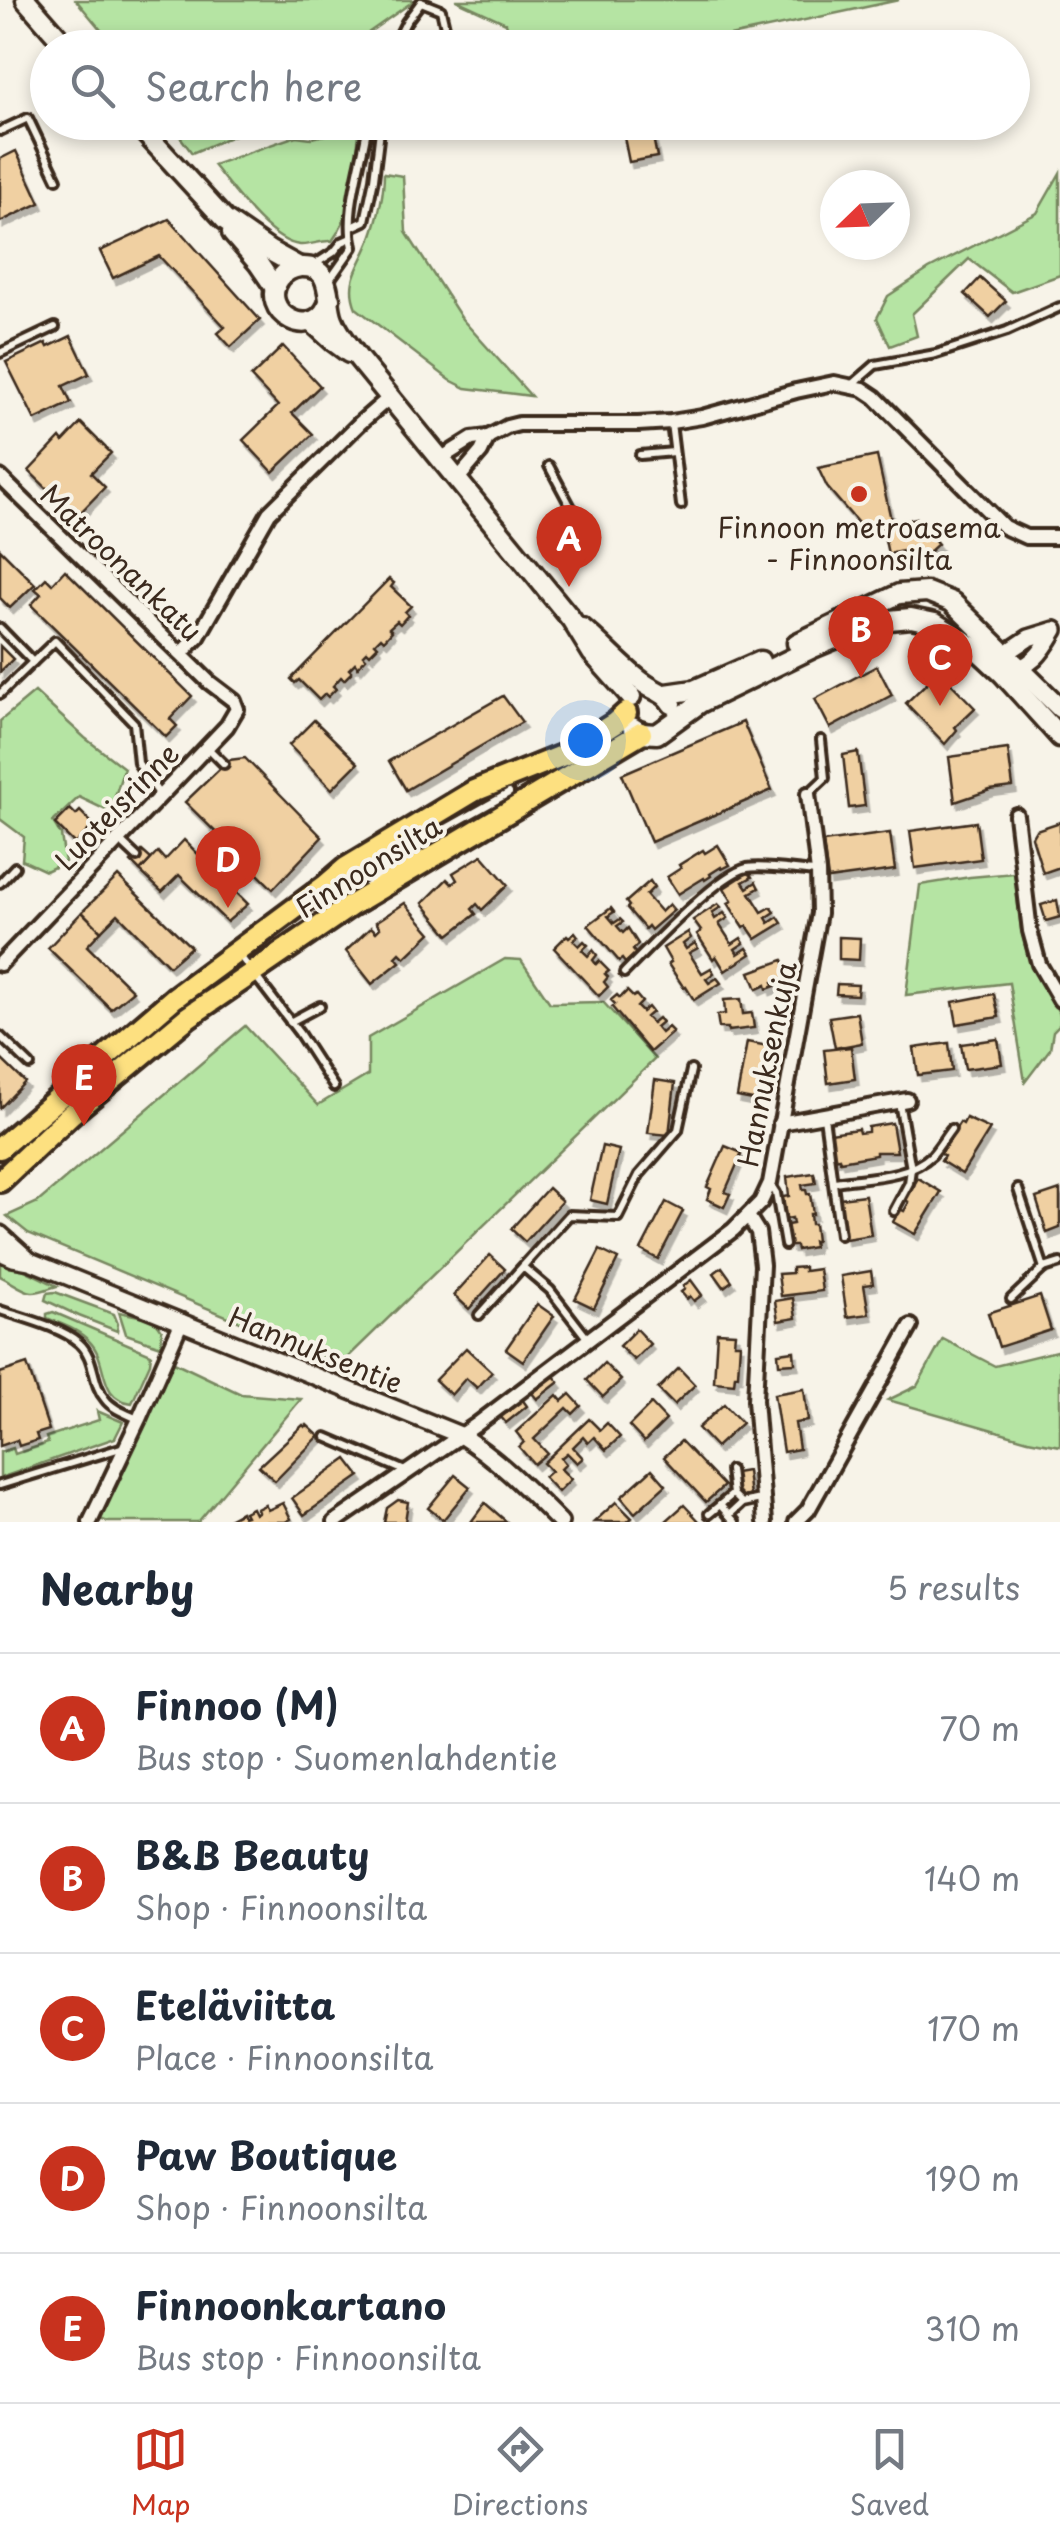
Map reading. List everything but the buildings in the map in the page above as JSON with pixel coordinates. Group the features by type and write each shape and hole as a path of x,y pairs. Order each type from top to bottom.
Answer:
{"main road":[{"path":"26,0 52,30"},
{"path":"152,140 225,220 279,257 320,274 328,291 332,319 358,358 571,619 628,705 633,729 657,734 700,703 865,626 896,618 925,620 946,628 1010,666 1060,708"},
{"path":"225,220 258,263 285,317 295,322 311,321 324,312 328,291"},
{"path":"275,294 284,274 304,268"},
{"path":"311,321 358,358"},
{"path":"628,705 639,690 694,690 899,594 927,592 952,602 1010,666 1060,737"},
{"path":"571,619 657,691 673,708 670,724"},
{"name":"Finnoonsilta","path":"0,1148 174,998 346,868 474,791 566,754 615,723 628,705"},
{"name":"Finnoonsilta","path":"0,1181 188,1016 350,906 641,733"}],"street":[{"path":"440,459 472,439 488,437 508,427 530,423 671,422 834,383 864,390 875,398 1004,527 1026,537 1060,537"},
{"path":"181,654 198,637 269,512 390,397"},
{"path":"457,480 481,452 488,437"},
{"name":"Matroonankatu","path":"0,477 209,682"},
{"name":"Luoteisrinne","path":"1,960 227,726 237,709 234,700 209,682"},
{"name":"Hannuksenkuja","path":"342,1520 476,1425 733,1230 761,1202 770,1183 820,913 808,794"},
{"path":"1016,815 1026,912 1039,964 1052,977 1060,1000"},
{"path":"780,1123 903,1101"},
{"path":"748,1216 758,1232 762,1265 755,1400 765,1522"},
{"name":"Hannuksentie","path":"0,1234 30,1260"},
{"name":"Hannuksentie","path":"0,1252 30,1260 460,1435 508,1470 560,1522"},
{"path":"90,1522 182,1321"},
{"path":"796,1522 808,1510 912,1326"}],"lane":[{"path":"402,30 421,1 442,10 446,30"},
{"path":"0,130 28,118 30,122"},
{"path":"38,140 57,179"},
{"path":"328,291 353,247 350,217 366,140"},
{"path":"352,227 364,220 379,140"},
{"path":"304,268 351,238"},
{"path":"851,386 875,365 936,354 1008,332 1060,307"},
{"path":"0,353 55,327"},
{"path":"671,422 681,505"},
{"path":"640,456 674,452"},
{"path":"549,466 581,526"},
{"path":"0,628 33,662"},
{"path":"0,694 55,640 134,723 138,764 160,794"},
{"path":"808,794 825,778 821,740"},
{"path":"207,747 224,764"},
{"path":"325,886 409,850 508,793"},
{"path":"118,839 136,857"},
{"path":"350,906 409,850"},
{"path":"0,883 15,867"},
{"path":"624,974 731,875 750,867 818,872"},
{"path":"236,951 300,1033 334,1087"},
{"path":"290,1022 320,1006"},
{"path":"0,1036 30,1065"},
{"path":"479,1316 569,1216 618,1217 638,1175 678,1130 692,1070"},
{"path":"894,1211 911,1169 903,1101"},
{"path":"824,1116 840,1235"},
{"path":"834,1182 911,1169 934,1153 951,1128"},
{"path":"770,1183 776,1193 785,1245"},
{"path":"1018,1189 1044,1268"},
{"path":"1011,1299 1044,1268 1060,1263"},
{"path":"523,1267 550,1290 587,1339"},
{"path":"0,1310 78,1343 90,1358 104,1398 139,1419"},
{"path":"326,1437 406,1472"},
{"path":"0,1485 125,1447"},
{"path":"730,1470 733,1494 742,1503"},
{"path":"709,1514 733,1494"},
{"path":"729,1515 742,1503 762,1499"},
{"path":"720,1505 736,1522"}],"green space":[{"path":"76,0 415,0 372,30 101,30"},
{"path":"456,0 899,0 758,30 508,30 506,23"},
{"path":"182,140 223,140 192,153"},
{"path":"285,140 358,140 345,217 332,241 300,245 276,235 213,165"},
{"path":"384,173 403,176 406,232 462,319 531,396 466,388 450,380 356,308 353,280 376,222"},
{"path":"1060,173 1060,275 1012,292 969,259 912,314 917,336 890,346 877,318 888,296 929,269 1037,213"},
{"path":"35,692 124,768 110,812 79,797 53,822 61,835 65,862 46,871 22,860 24,837 0,819 0,721"},
{"path":"1014,873 1029,962 1060,1014 1050,1049 1025,1082 1009,983 906,995 920,885"},
{"path":"505,959 521,960 550,1003 603,1002 655,1059 341,1364 28,1233 7,1216 38,1202 245,1026 318,1105 368,1075 368,1038"},
{"path":"0,1258 57,1286 35,1292 24,1290 0,1276"},
{"path":"55,1292 114,1314 117,1331 45,1300 47,1293"},
{"path":"53,1312 151,1354 132,1403 121,1400 108,1387 100,1359 89,1341 47,1318"},
{"path":"119,1312 154,1319 162,1330 161,1346 126,1334"},
{"path":"943,1339 995,1366 1060,1350 1060,1446 888,1400 917,1386"},
{"path":"174,1362 241,1394 301,1399 198,1522 100,1519"},
{"path":"97,1411 123,1422 115,1438 0,1478 0,1452 13,1448 15,1454 48,1443 46,1437 99,1420"}],"place":[{"name":"Finnoon metroasema - Finnoonsilta","path":"859,494"},
{"name":"Finnoo (M)","path":"569,587"},
{"name":"B&B Beauty","path":"861,678"},
{"name":"Eteläviitta","path":"940,706"},
{"name":"Paw Boutique","path":"228,908"},
{"name":"Finnoonkartano","path":"84,1126"}]}
